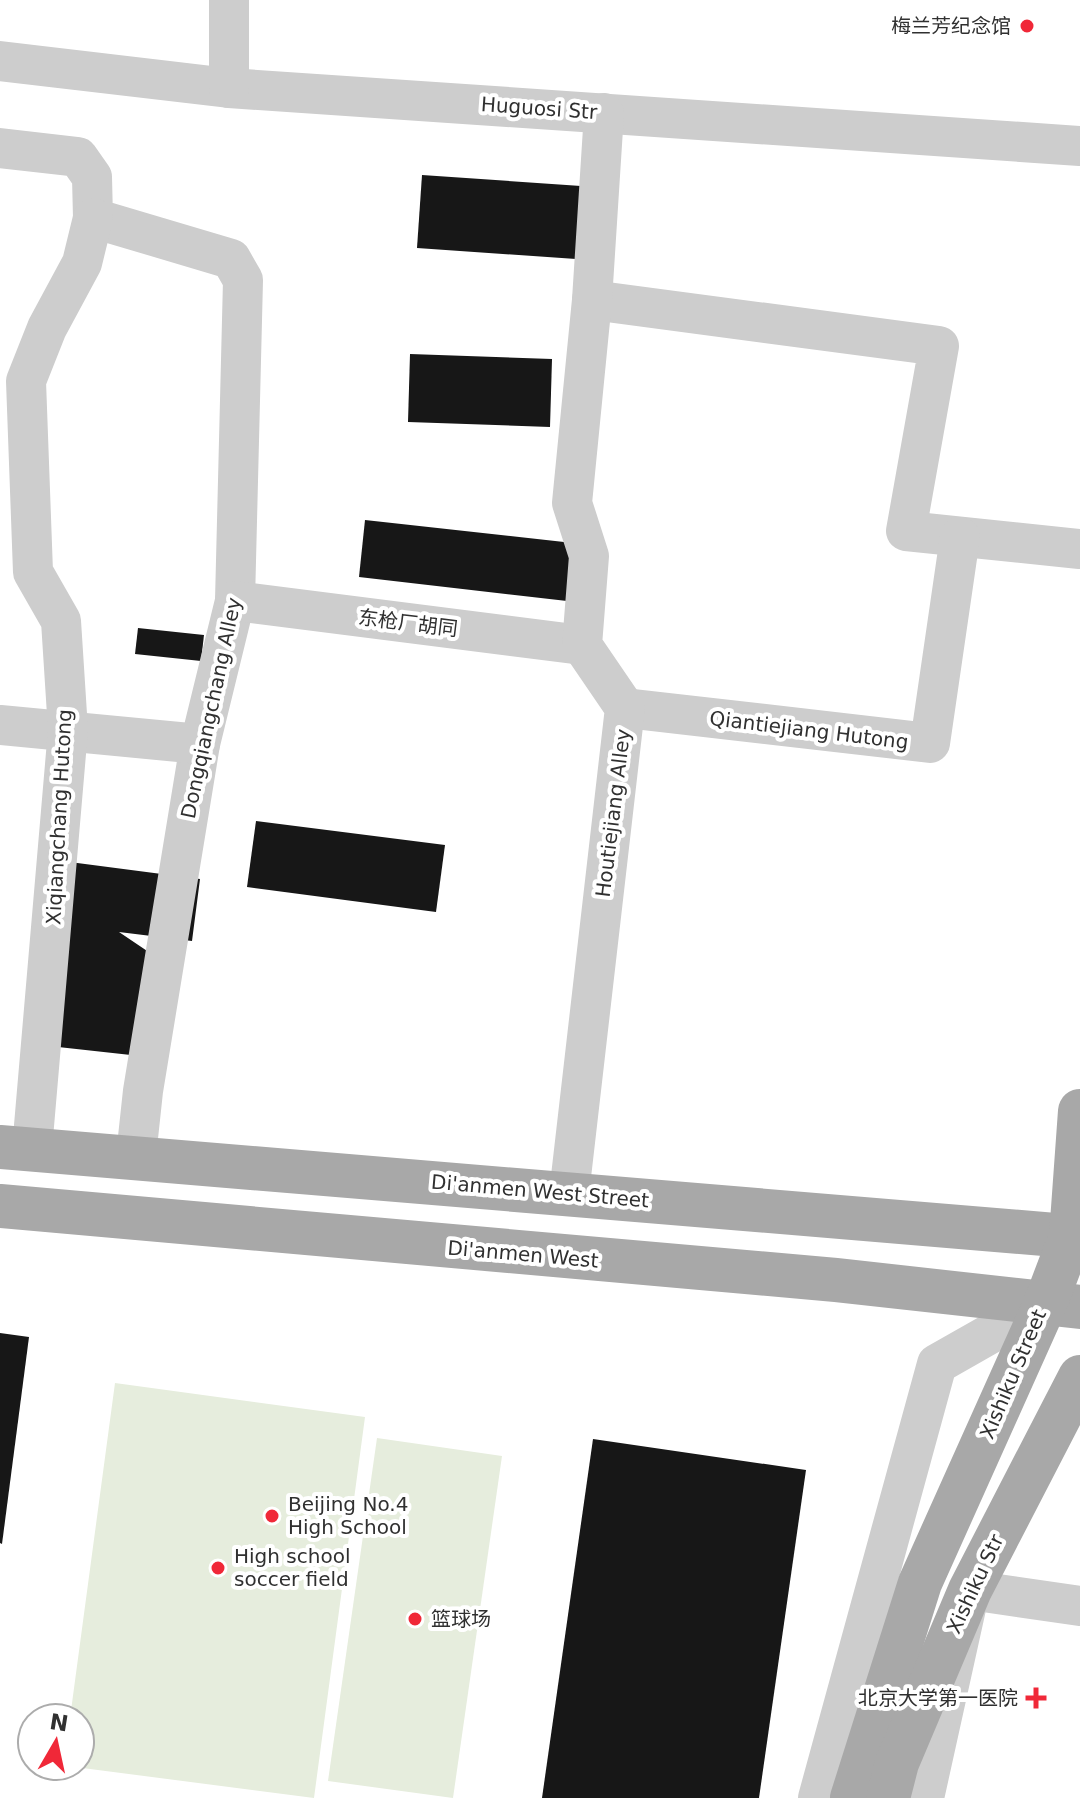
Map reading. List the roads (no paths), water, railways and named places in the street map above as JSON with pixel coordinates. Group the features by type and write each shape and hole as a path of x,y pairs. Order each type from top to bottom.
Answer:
{"main road":[{"path":"1063,1305 1076,1236 1080,1111"},
{"name":"Di'anmen West Street","path":"16,1148 1076,1236"},
{"name":"Di'anmen West","path":"0,1206 836,1280 1063,1305"},
{"name":"Xishiku Street","path":"852,1798 920,1583 1063,1305"},
{"name":"Xishiku Str","path":"888,1798 897,1763 970,1590 1080,1377"}],"street":[{"path":"229,0 229,88"},
{"name":"Huguosi Str","path":"0,61 229,88 1080,146"},
{"path":"582,645 589,556 572,503 592,300 604,113"},
{"name":"Xiqiangchang Hutong","path":"0,148 78,157 92,177 93,218 82,263 47,328 26,381 33,572 61,621 68,730 16,1148"},
{"name":"Dongqiangchang Alley","path":"93,218 231,259 243,280 235,601 200,744 143,1091 136,1156"},
{"path":"592,300 939,346 906,531 1080,549"},
{"name":"Qiantiejiang Hutong","path":"625,708 930,743 960,537"},
{"name":"东枪厂胡同","path":"235,601 582,645"},
{"name":"Houtiejiang Alley","path":"569,1194 625,708 582,645"},
{"path":"0,725 200,744"},
{"name":"Xishiku Street","path":"818,1798 937,1364 1063,1305"},
{"path":"924,1798 970,1590 1080,1606"}],"place":[{"name":"梅兰芳纪念馆","path":"1027,26"},
{"name":"Beijing No.4 High School","path":"272,1516"},
{"name":"High school soccer field","path":"218,1568"},
{"name":"篮球场","path":"415,1619"},
{"name":"北京大学第一医院","path":"1036,1698"}]}
